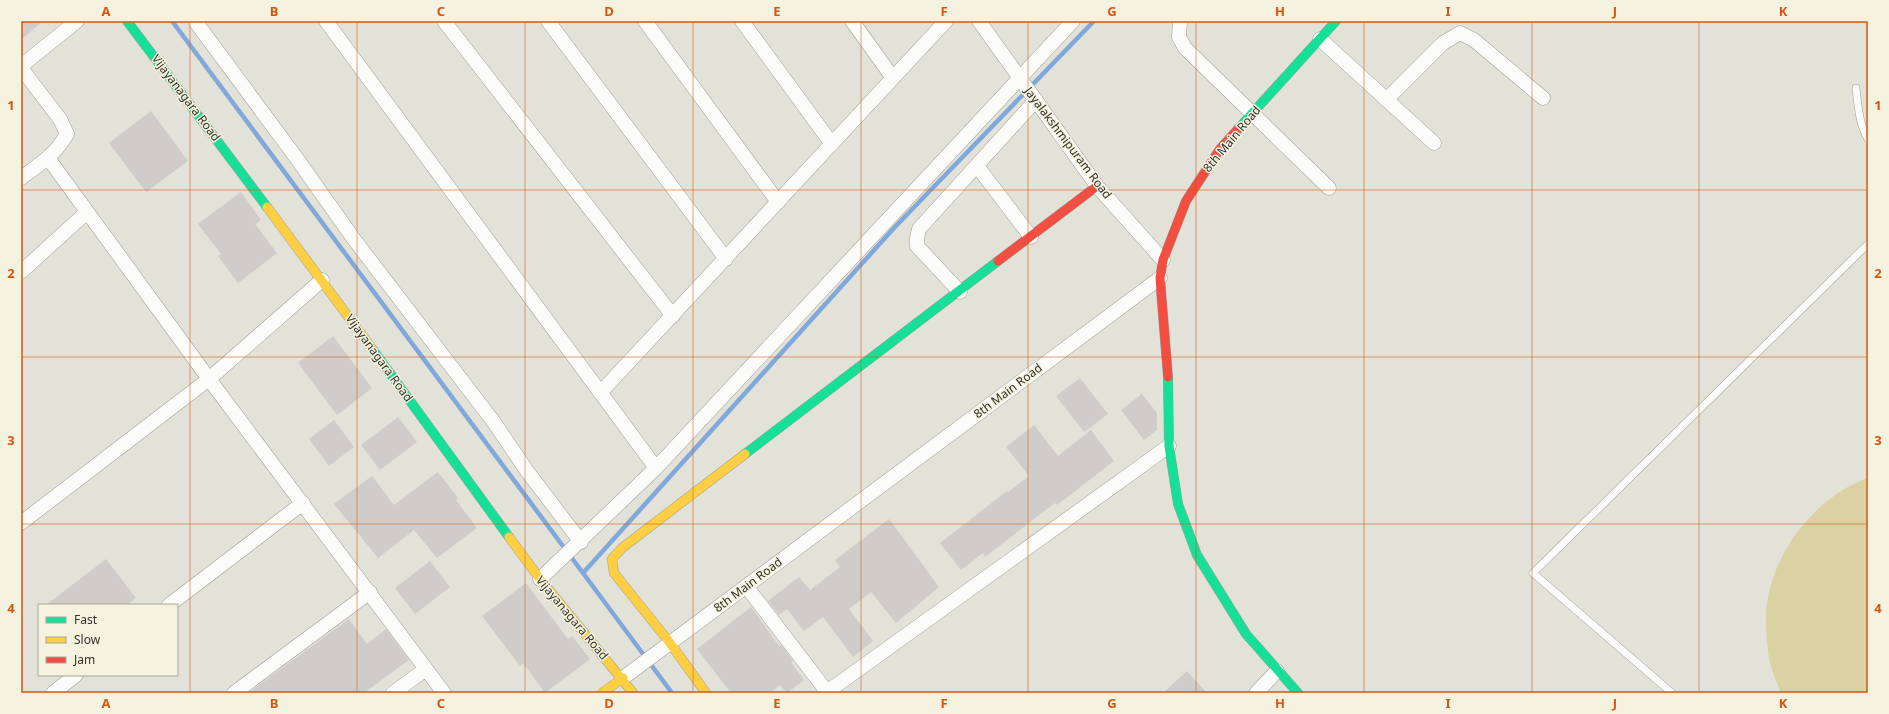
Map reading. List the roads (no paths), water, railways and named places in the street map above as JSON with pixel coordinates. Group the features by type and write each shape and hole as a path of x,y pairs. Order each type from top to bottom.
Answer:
{"street":[{"path":"21,178 48,158 57,149 67,134 60,119 21,67 77,21"},
{"name":"Vijayanagara Road","path":"127,21 322,280 540,580 623,678 633,693"},
{"path":"195,21 295,156 353,238 493,421 527,471 580,542"},
{"path":"326,21 656,468"},
{"path":"444,21 673,316"},
{"path":"548,21 726,258"},
{"path":"645,21 778,202"},
{"path":"742,21 832,144"},
{"path":"852,21 893,78"},
{"path":"600,393 946,21"},
{"name":"Jayalakshmipuram Road","path":"979,21 1097,186 1163,260"},
{"path":"540,580 656,468 1072,21"},
{"path":"1180,21 1179,37 1184,48 1329,188"},
{"name":"8th Main Road","path":"602,693 1160,278 1163,260 1186,201 1202,173 1220,149 1336,21"},
{"path":"1386,100 1442,43 1460,33 1474,40 1543,98"},
{"path":"1320,39 1434,144"},
{"path":"960,292 917,246 917,238 920,229 1036,100"},
{"path":"48,158 209,378 444,693"},
{"path":"977,166 1031,237"},
{"path":"706,693 670,643 614,574 612,560 622,548 960,292 1097,186"},
{"path":"21,272 87,212"},
{"path":"1160,278 1168,370 1169,446 1178,504 1197,555 1246,634 1277,671 1298,693"},
{"path":"21,523 209,378 322,280"},
{"path":"746,586 827,692 1169,446"},
{"path":"169,604 303,503"},
{"path":"234,693 370,592"},
{"path":"394,693 426,669"},
{"path":"1256,693 1277,671"},
{"path":"53,693 75,676"}],"lane":[{"path":"1856,88 1860,117 1864,133 1868,139"},
{"path":"1672,693 1533,573 1868,244"}],"waterway":[{"path":"172,21 583,573"},
{"path":"672,693 583,573 894,228 1094,21"}]}
